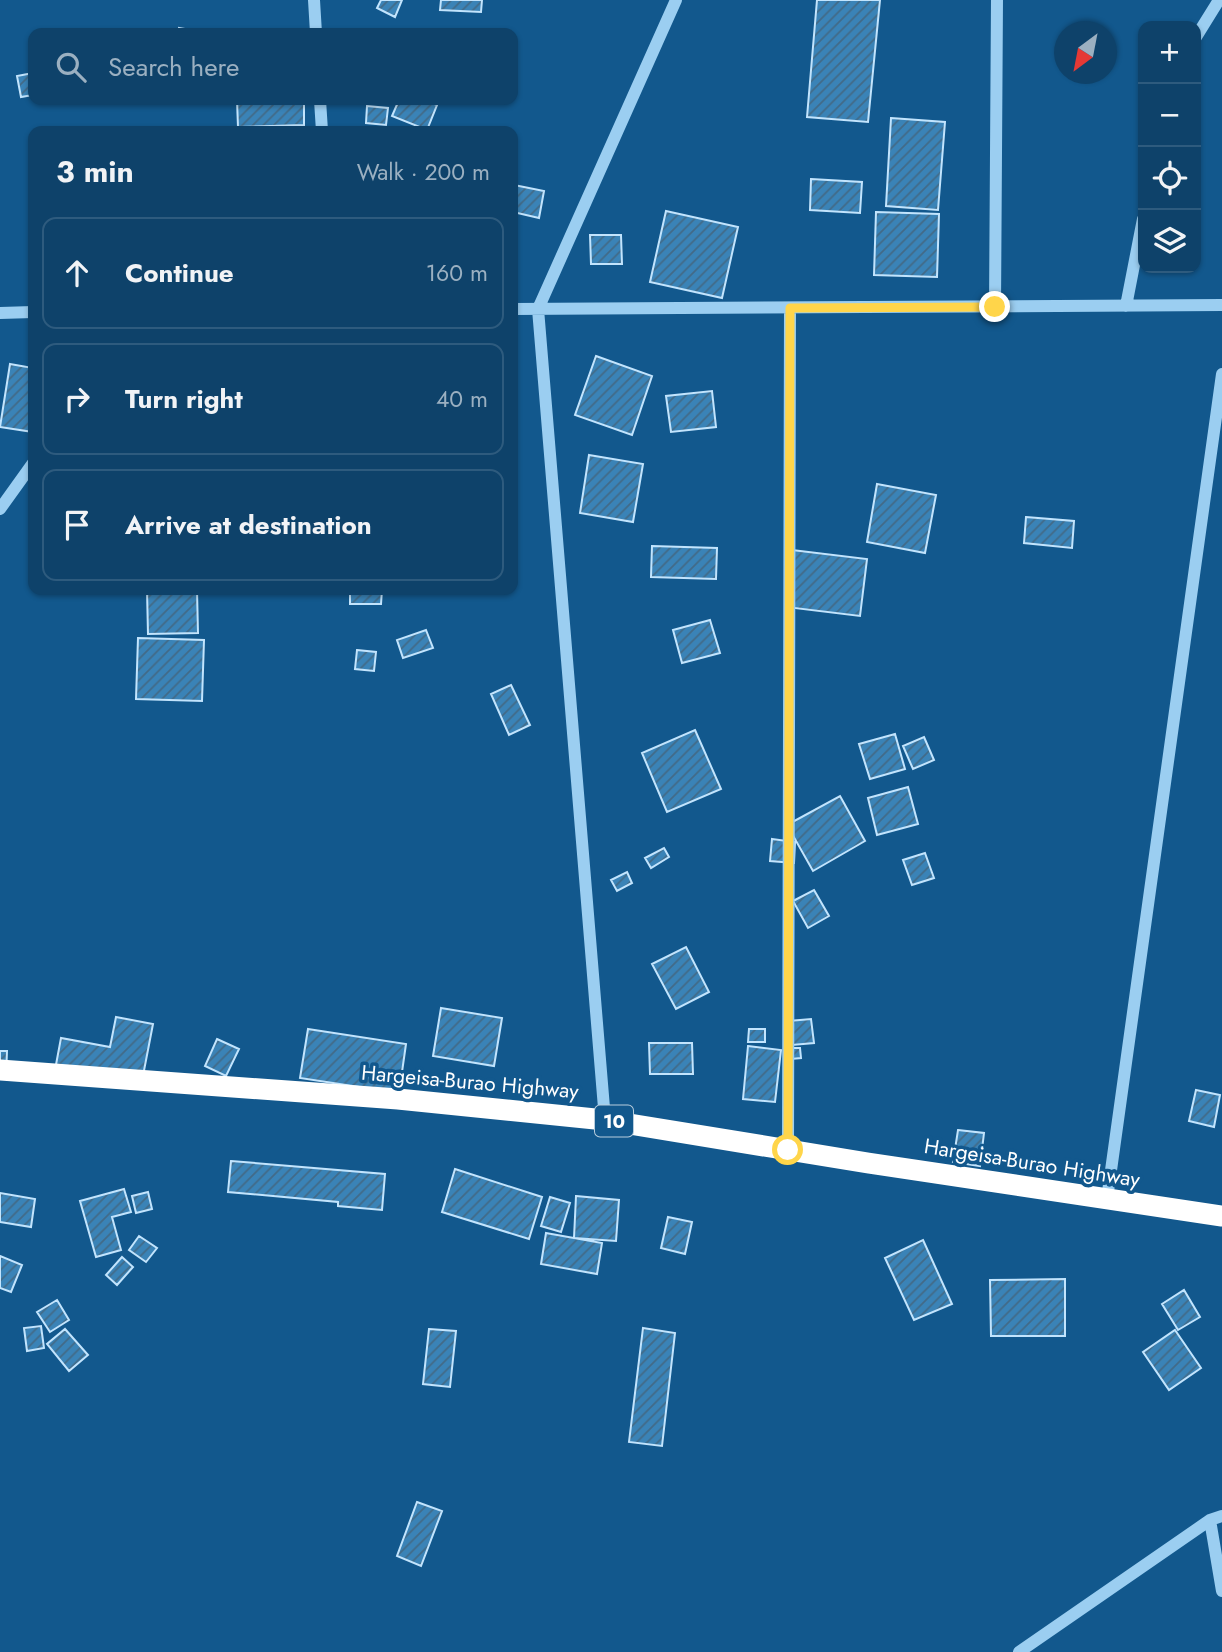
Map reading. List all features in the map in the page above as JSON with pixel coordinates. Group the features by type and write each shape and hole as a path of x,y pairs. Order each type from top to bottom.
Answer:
{"highway":[{"name":"Hargeisa-Burao Highway","path":"0,1070 398,1099 604,1120 1222,1216"}],"street":[{"path":"314,0 316,28"},
{"path":"604,1120 538,309 676,0"},
{"path":"995,307 997,0"},
{"path":"1201,29 1219,0"},
{"path":"320,105 322,126"},
{"path":"1126,306 1138,245"},
{"path":"518,309 1222,305"},
{"path":"788,1150 790,308"},
{"path":"0,313 28,312"},
{"path":"1107,1199 1222,374"},
{"path":"0,509 28,470"},
{"path":"1019,1652 1216,1518 1222,1591"}],"building":[{"path":"381,0 402,0 395,17 377,8"},
{"path":"441,0 482,0 481,12 440,10"},
{"path":"817,0 880,0 868,122 807,117"},
{"path":"28,74 28,96 21,97 17,76"},
{"path":"237,105 304,105 304,125 238,126"},
{"path":"397,105 437,105 429,126 417,126 392,116"},
{"path":"367,106 388,108 386,125 366,123"},
{"path":"891,118 945,122 938,210 886,206"},
{"path":"811,179 862,182 860,213 810,210"},
{"path":"518,186 544,191 539,218 518,213"},
{"path":"666,211 738,227 722,298 650,282"},
{"path":"876,212 939,214 937,277 874,275"},
{"path":"590,235 621,235 622,264 591,264"},
{"path":"596,356 652,376 632,435 575,415"},
{"path":"10,364 28,367 28,431 0,427"},
{"path":"712,391 716,427 671,432 666,396"},
{"path":"589,455 643,464 633,522 580,513"},
{"path":"877,484 936,495 925,553 867,542"},
{"path":"1026,517 1074,521 1072,548 1024,543"},
{"path":"652,546 717,548 716,579 651,577"},
{"path":"792,550 867,559 860,616 786,607"},
{"path":"147,595 197,595 198,633 148,634"},
{"path":"350,595 382,595 381,604 350,604"},
{"path":"710,620 720,653 682,663 673,630"},
{"path":"426,630 433,648 403,658 397,640"},
{"path":"138,638 204,640 202,701 136,699"},
{"path":"357,650 376,652 374,671 355,669"},
{"path":"511,685 530,725 509,735 491,694"},
{"path":"695,730 721,789 667,812 642,753"},
{"path":"895,734 905,769 870,779 859,744"},
{"path":"924,737 934,760 913,769 903,746"},
{"path":"908,787 918,824 877,835 868,798"},
{"path":"840,796 865,841 813,871 787,825"},
{"path":"772,839 795,842 794,863 770,861"},
{"path":"664,848 669,857 651,868 645,858"},
{"path":"925,853 934,878 912,885 903,860"},
{"path":"627,872 632,883 617,891 611,880"},
{"path":"814,890 829,916 808,928 793,901"},
{"path":"686,947 709,992 676,1009 652,964"},
{"path":"441,1008 502,1018 494,1066 433,1056"},
{"path":"116,1017 153,1024 141,1086 55,1070 61,1038 110,1047"},
{"path":"811,1019 814,1043 792,1045 789,1021"},
{"path":"308,1029 406,1044 399,1093 300,1078"},
{"path":"749,1029 765,1029 765,1042 748,1042"},
{"path":"217,1039 239,1049 226,1076 205,1066"},
{"path":"649,1043 692,1043 693,1074 650,1074"},
{"path":"748,1046 781,1050 775,1102 743,1099"},
{"path":"790,1048 800,1048 801,1058 791,1059"},
{"path":"0,1051 7,1051 6,1077 0,1077"},
{"path":"1196,1090 1220,1095 1214,1127 1189,1121"},
{"path":"958,1130 984,1133 980,1166 953,1162"},
{"path":"231,1161 385,1174 382,1210 338,1206 338,1202 228,1192"},
{"path":"455,1169 542,1197 529,1239 442,1212"},
{"path":"124,1189 131,1212 112,1217 121,1250 96,1257 80,1201"},
{"path":"148,1192 152,1209 136,1213 132,1196"},
{"path":"0,1193 35,1199 31,1227 0,1222"},
{"path":"576,1196 619,1200 616,1241 574,1238"},
{"path":"550,1197 570,1203 561,1232 541,1226"},
{"path":"668,1217 692,1222 685,1254 661,1248"},
{"path":"546,1233 602,1243 597,1274 541,1264"},
{"path":"139,1236 157,1248 146,1262 129,1250"},
{"path":"923,1240 952,1304 914,1320 885,1258"},
{"path":"0,1256 22,1265 11,1292 0,1288"},
{"path":"122,1257 133,1267 117,1285 106,1275"},
{"path":"1065,1279 1065,1336 991,1336 990,1280"},
{"path":"1184,1290 1200,1317 1178,1330 1162,1304"},
{"path":"57,1300 69,1320 50,1332 37,1312"},
{"path":"41,1326 44,1348 27,1351 24,1328"},
{"path":"643,1328 675,1333 662,1446 629,1442"},
{"path":"65,1329 88,1355 69,1371 47,1344"},
{"path":"429,1329 456,1331 450,1387 423,1384"},
{"path":"1175,1330 1201,1368 1169,1390 1143,1352"},
{"path":"417,1502 442,1511 421,1566 397,1556"}],"route":[{"path":"788,1150 790,308 995,307"}]}
